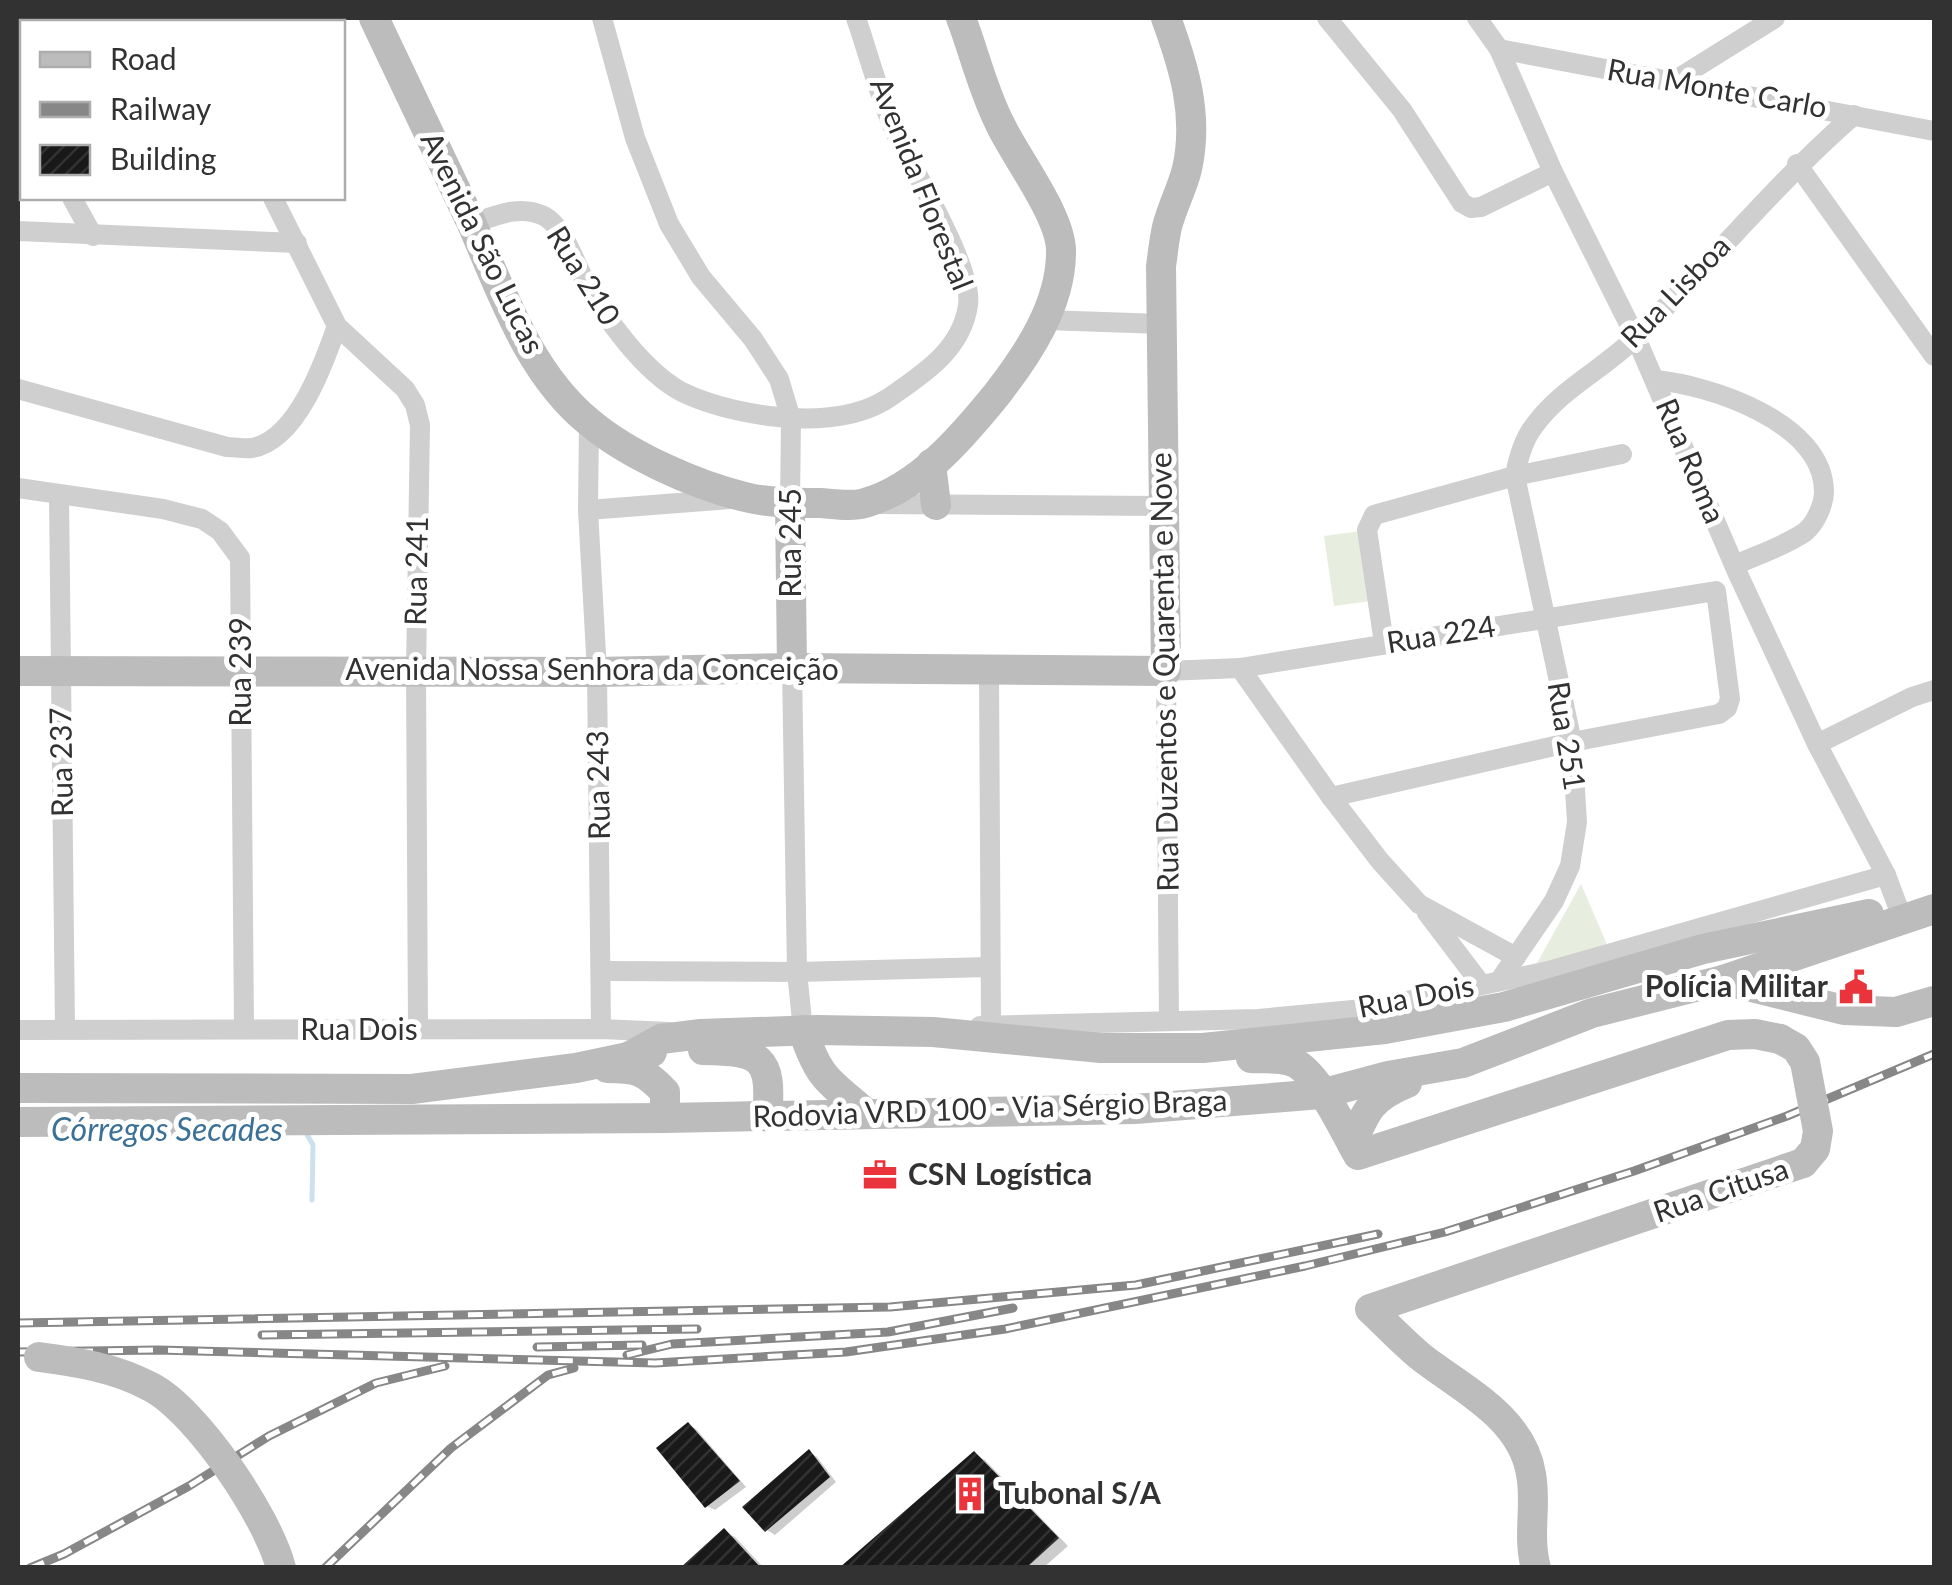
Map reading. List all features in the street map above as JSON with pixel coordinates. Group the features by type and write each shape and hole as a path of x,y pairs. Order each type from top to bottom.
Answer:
{"street":[{"name":"Avenida São Lucas","path":"374,18 511,316 548,378 589,422 654,463 747,498 862,504"},
{"path":"602,18 644,166 669,224 700,277 770,365 791,418"},
{"name":"Avenida Florestal","path":"791,418 841,415 878,404 940,359 960,332 969,302 964,273 892,124 856,18"},
{"path":"862,504 899,488 931,464 976,420 1009,378 1045,320 1057,286 1062,249 1053,218 998,120 961,18"},
{"name":"Rua Duzentos e Quarenta e Nove","path":"1166,18 1183,65 1191,104 1192,138 1167,226 1161,266 1169,1021"},
{"path":"1327,18 1402,110 1462,203 1471,208 1481,207 1553,172"},
{"name":"Rua Roma","path":"1477,18 1499,49 1553,172 1636,338 1734,565 1817,744 1886,875 1898,907"},
{"path":"1674,82 1774,18"},
{"name":"Rua Monte Carlo","path":"1499,49 1934,132"},
{"name":"Rua Lisboa","path":"1515,476 1518,458 1532,428 1556,400 1636,338 1797,164 1854,115"},
{"path":"1797,164 1934,356"},
{"path":"73,200 92,236"},
{"path":"18,389 227,447 254,448 277,434 301,407 322,370 336,326 275,200"},
{"name":"Rua 210","path":"471,224 517,210 548,218 558,228 593,298 632,350 680,391 738,411 791,418"},
{"path":"18,231 297,243"},
{"path":"1045,320 1162,324"},
{"name":"Rua 241","path":"336,326 405,388 416,405 420,425 416,672 418,1030"},
{"path":"1655,380 1687,383 1742,402 1777,424 1811,453 1822,475 1825,496 1806,530 1734,565"},
{"name":"Rua 245","path":"791,418 792,668"},
{"name":"Rua 243","path":"589,422 588,510 597,672 601,1029"},
{"path":"1384,644 1369,522 1374,516 1515,476 1622,454"},
{"path":"931,464 936,505"},
{"name":"Rua 251","path":"1491,982 1516,957 1554,902 1570,866 1578,822 1572,742 1515,476"},
{"name":"Rua 239","path":"18,488 202,519 220,531 240,558 244,1029"},
{"name":"Rua 237","path":"59,495 65,1029"},
{"path":"588,510 747,498"},
{"path":"862,504 1162,506"},
{"name":"Rua 224","path":"1166,672 1240,668 1716,590 1723,625"},
{"path":"1330,797 1572,742 1719,714 1730,699 1723,625 1760,617"},
{"path":"792,668 797,972 803,1030 823,1078 866,1114"},
{"name":"Avenida Nossa Senhora da Conceição","path":"18,671 597,672 792,668 1166,672"},
{"path":"1240,668 1330,797 1380,860 1491,982"},
{"path":"989,672 992,1024"},
{"path":"1817,744 1934,690"},
{"name":"Rua Dois","path":"933,1032 992,1024 1258,1019 1374,1008 1696,939 1886,875"},
{"name":"Rodovia VRD 100 - Via Sérgio Braga","path":"632,1055 660,1039 803,1030 933,1032 1044,1044 1203,1048 1385,1030 1504,1007 1696,939 1898,907 1934,896"},
{"path":"1420,904 1516,957"},
{"name":"Rodovia VRD 100 - Via Sérgio Braga","path":"18,1122 665,1118 1136,1109 1322,1094 1463,1062 1592,1013 1723,980 1934,909"},
{"path":"1592,1013 1699,970 1704,958 1696,939"},
{"path":"602,970 797,972 989,968"},
{"path":"1723,980 1844,1010 1896,1012 1934,1001"},
{"name":"Rua Dois","path":"18,1030 601,1029 701,1034"},
{"name":"Rua Citusa","path":"1355,1149 1728,1035 1780,1038 1796,1048 1805,1062 1818,1131 1815,1149 1803,1163 1370,1309 1419,1355 1490,1408 1518,1438 1532,1474 1531,1549 1536,1568"},
{"path":"1044,1044 1159,1056 1290,1061 1313,1076 1355,1149"},
{"path":"18,1088 412,1089 576,1068 667,1049 736,1051 752,1056 766,1069 770,1085 767,1116"},
{"path":"1355,1149 1370,1106 1384,1092 1463,1062"},
{"path":"576,1068 636,1068 665,1092 665,1118"},
{"path":"28,1357 84,1363 130,1376 156,1389 177,1406 252,1503 275,1545 281,1568"}],"shaded area":[{"path":"1361,531 1371,601 1334,606 1324,536"},
{"path":"1581,884 1608,947 1532,972"}],"building":[{"path":"688,1422 740,1481 705,1508 656,1448"},
{"path":"809,1449 830,1477 765,1532 742,1507"},
{"name":"Tubonal S/A","path":"974,1451 1059,1538 1026,1568 839,1568"},
{"path":"724,1528 761,1568 680,1568"}],"waterway":[{"name":"Córregos Secades","path":"305,1131 313,1145 312,1200"}],"railway":[{"path":"18,1352 158,1350 655,1363 846,1352 1005,1329 1305,1266 1445,1232 1787,1116 1934,1054"},
{"path":"18,1323 890,1307 1136,1285 1378,1234"},
{"path":"627,1355 672,1344 888,1332 1013,1308"},
{"path":"262,1335 697,1329"},
{"path":"537,1347 642,1345"},
{"path":"30,1568 64,1554 189,1486 269,1436 376,1383 445,1366"},
{"path":"325,1568 451,1448 548,1375 574,1368"}],"place":[{"name":"Polícia Militar","path":"1856,987"},
{"name":"CSN Logística","path":"880,1175"},
{"name":"Tubonal S/A","path":"970,1494"}]}
